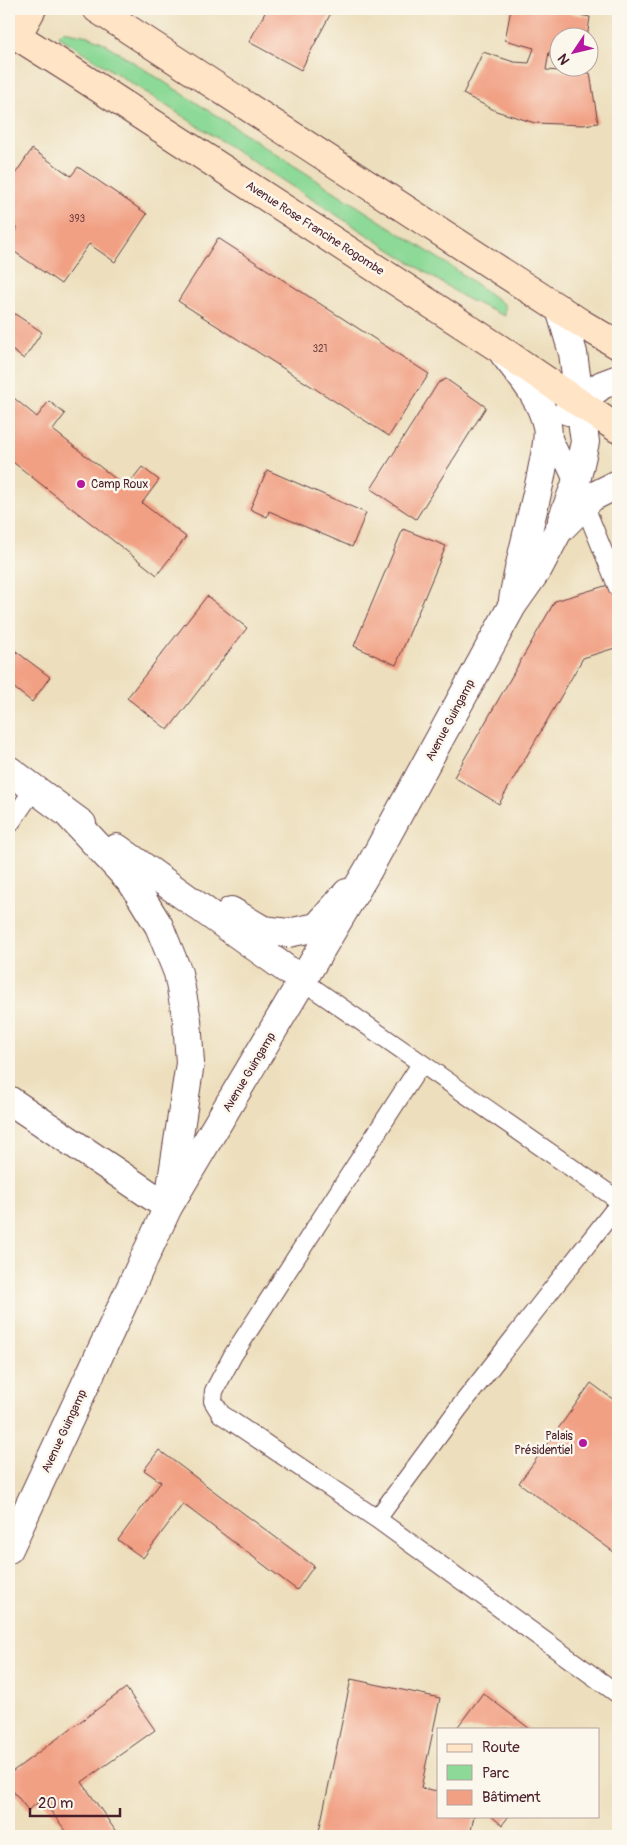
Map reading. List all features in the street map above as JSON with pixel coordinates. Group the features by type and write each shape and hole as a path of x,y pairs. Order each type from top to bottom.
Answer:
{"main road":[{"path":"13,34 32,9"},
{"path":"97,9 618,345"},
{"name":"Avenue Rose Francine Rogombe","path":"13,34 500,349 618,429"}],"street":[{"path":"512,606 538,569 580,495 585,442 573,353 560,309"},
{"path":"500,349 540,403 548,428 544,460 519,563 512,606"},
{"path":"548,428 602,385 618,379"},
{"path":"580,495 592,498 618,484"},
{"name":"Avenue Guingamp","path":"9,1548 168,1207 368,870 512,606"},
{"path":"9,770 303,981"},
{"path":"68,814 118,835 216,902 263,930 288,933 317,927 368,870"},
{"path":"9,1100 168,1207 190,1063 187,1020 178,973 159,926 133,884 68,814"}],"lane":[{"path":"548,428 580,495 618,588"},
{"path":"9,825 34,789"},
{"path":"303,981 618,1200"},
{"path":"421,1064 233,1355 214,1391 213,1402 221,1414 377,1519 618,1694"},
{"path":"377,1519 458,1408 618,1205"}],"green space":[{"path":"63,31 88,36 102,42 455,269 505,305 505,316 467,299 58,36"}],"building":[{"path":"267,9 333,9 301,70 249,42"},
{"path":"511,9 548,9 590,17 588,28 550,28 550,52 546,70 550,70 550,78 591,78 598,123 583,125 535,123 496,111 463,94 483,52 514,62 529,63 534,48 505,40"},
{"path":"32,149 71,176 78,167 147,214 115,262 89,244 61,284 9,248 9,240 17,228 9,222 9,183"},
{"path":"218,238 429,374 389,436 178,301"},
{"path":"9,310 42,332 24,359 9,348"},
{"path":"446,379 486,407 416,519 371,489 438,383"},
{"name":"Camp Roux","path":"9,394 37,417 49,401 65,414 53,430 126,487 142,467 159,480 142,503 186,537 157,575 9,459"},
{"path":"267,470 366,513 352,547 269,511 267,517 250,509"},
{"path":"403,529 446,546 396,665 354,646"},
{"path":"618,582 618,647 583,658 499,804 454,777 555,601"},
{"path":"207,596 247,628 168,730 127,698"},
{"path":"9,646 50,677 32,702 9,684"},
{"name":"Palais Présidentiel","path":"591,1383 618,1403 618,1555 519,1483"},
{"path":"159,1450 314,1566 297,1590 183,1504 143,1558 118,1540 161,1482 144,1470"},
{"path":"351,1679 440,1698 421,1788 437,1791 437,1818 474,1818 470,1836 318,1836"},
{"path":"126,1688 155,1730 82,1782 119,1836 70,1836 42,1800 28,1810 9,1786 9,1774"},
{"path":"483,1693 529,1728 457,1728"},
{"path":"493,1818 507,1818 502,1825"}],"place":[{"name":"Camp Roux","path":"81,484"},
{"name":"Palais Présidentiel","path":"583,1443"}]}
